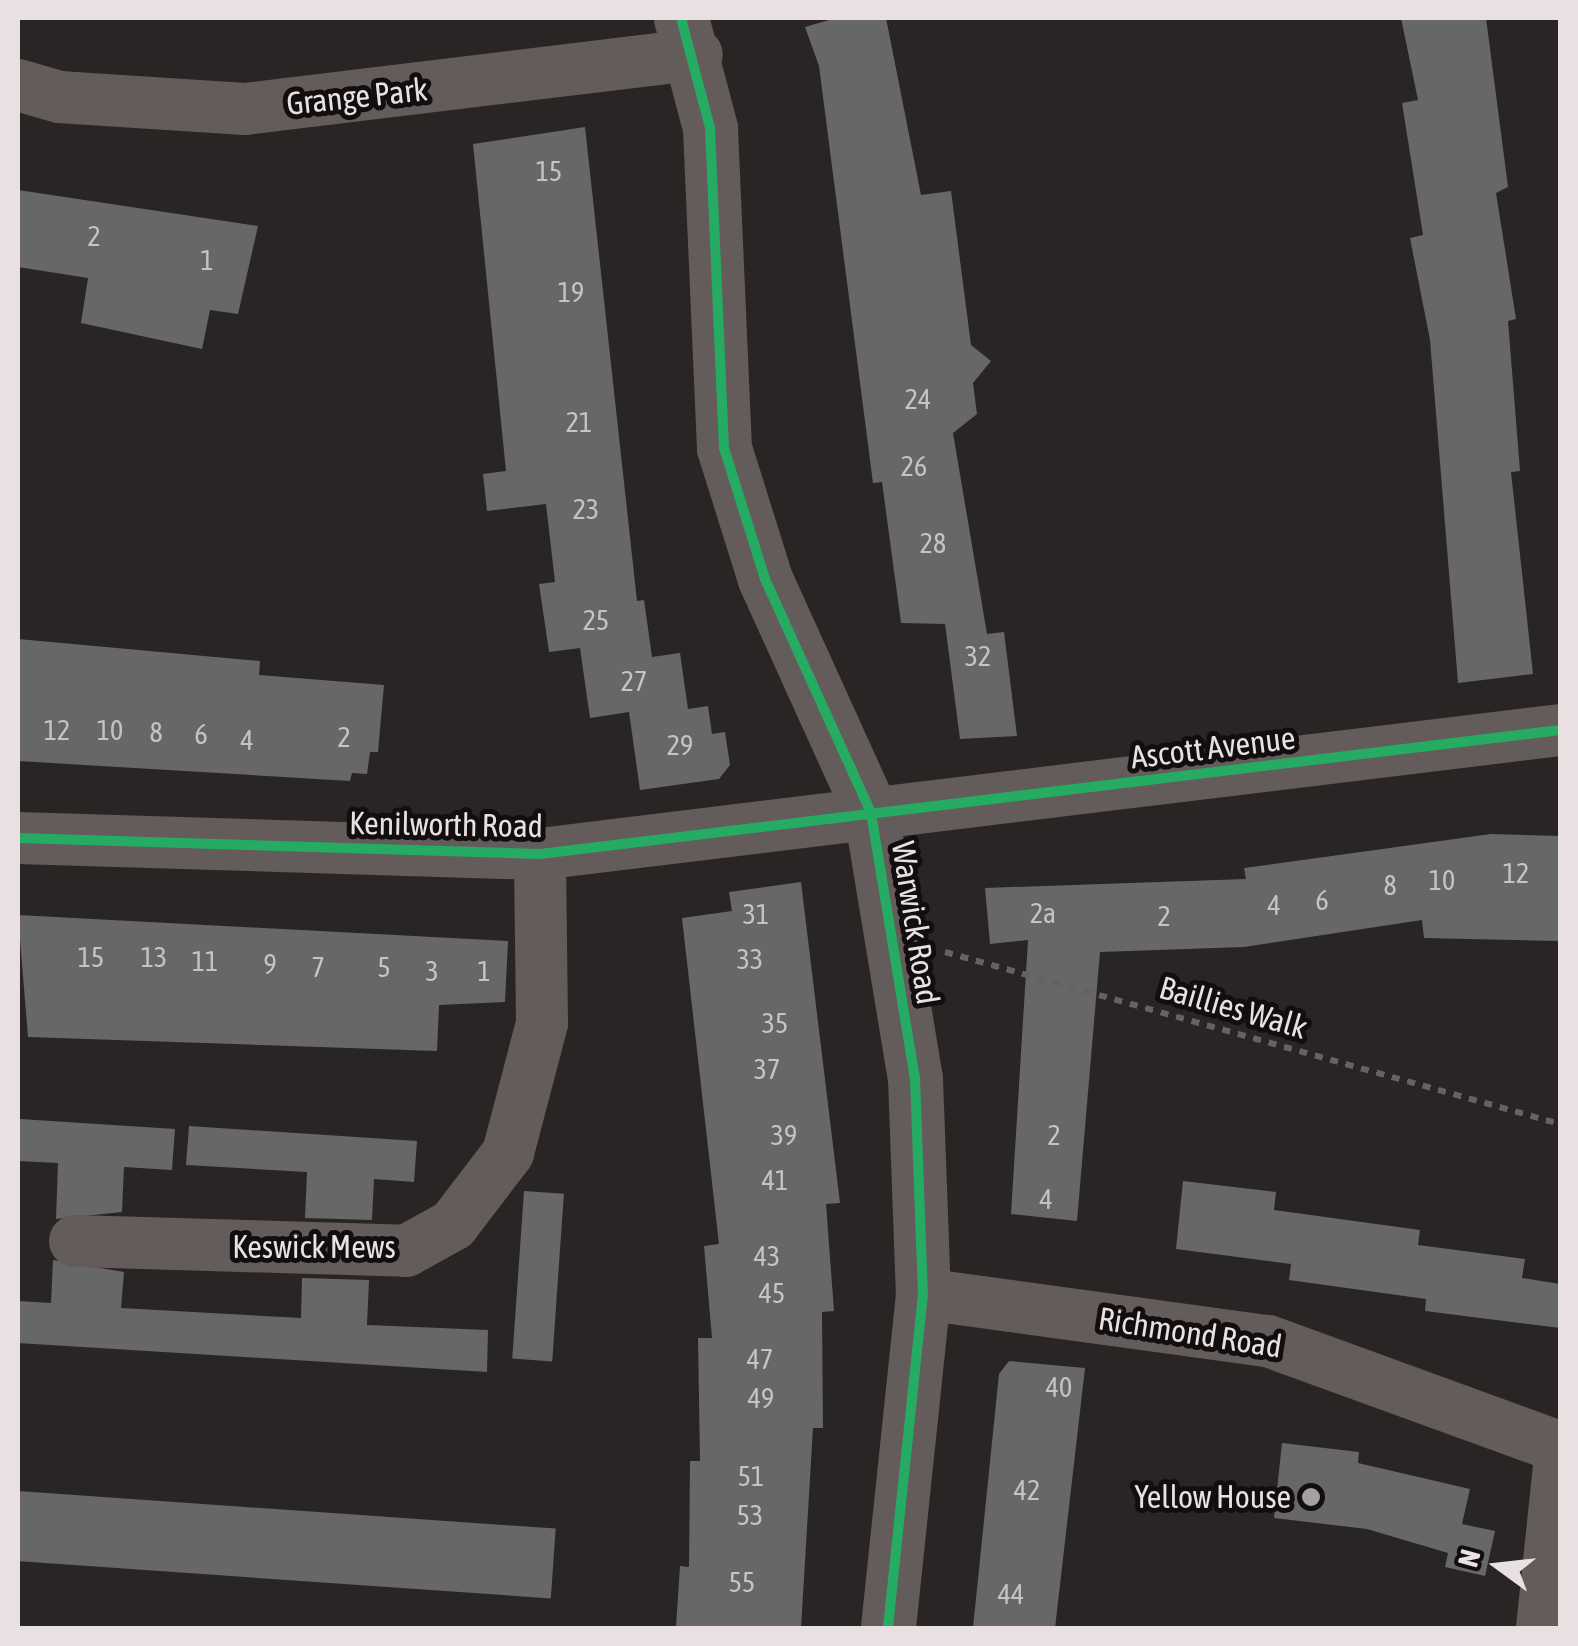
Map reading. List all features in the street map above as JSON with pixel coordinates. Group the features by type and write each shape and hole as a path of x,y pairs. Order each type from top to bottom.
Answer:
{"street":[{"name":"Grange Park","path":"18,86 59,97 245,109 689,36"},
{"name":"Warwick Road","path":"689,36 710,128 724,448 766,579 871,813 914,1078 923,1294 888,1628"},
{"name":"Ascott Avenue","path":"871,813 1560,730"},
{"name":"Kenilworth Road","path":"18,838 540,854 871,813"},
{"name":"Keswick Mews","path":"75,1241 406,1250 453,1226 508,1153 542,1024 540,854"},
{"name":"Richmond Road","path":"923,1294 1268,1341 1560,1448"},
{"path":"1542,1628 1560,1456"}],"building":[{"path":"836,18 886,18 921,195 951,191 971,345 991,361 973,383 977,414 953,433 987,634 1004,632 1017,736 960,739 945,624 901,623 882,482 873,483 819,66 805,27"},
{"path":"1401,18 1486,18 1508,187 1496,193 1516,319 1508,321 1520,471 1511,472 1533,674 1458,683 1430,340 1410,238 1423,235 1402,103 1418,100"},
{"path":"585,127 637,601 644,600 652,657 680,653 688,709 708,706 712,734 725,732 730,765 719,779 640,790 629,712 590,718 580,648 549,652 539,584 555,582 546,504 487,511 483,474 506,471 473,144"},
{"path":"18,190 258,226 238,314 210,310 202,349 81,323 88,278 18,267"},
{"path":"18,639 260,661 259,675 384,685 378,752 370,752 367,774 352,773 350,781 18,761"},
{"path":"1491,834 1560,836 1560,941 1424,938 1422,920 1244,947 1100,952 1077,1221 1011,1214 1028,940 990,944 985,888 1246,879 1244,868"},
{"path":"801,882 840,1203 826,1204 834,1311 822,1312 823,1428 813,1428 801,1628 676,1627 680,1566 689,1567 690,1461 700,1461 698,1338 712,1338 704,1246 719,1244 682,918 732,911 729,892"},
{"path":"18,915 508,941 505,1002 439,1005 437,1051 28,1037"},
{"path":"20,1119 175,1129 172,1170 124,1167 122,1212 56,1219 58,1163 18,1161"},
{"path":"189,1126 417,1141 414,1182 374,1179 372,1220 305,1218 307,1172 186,1165"},
{"path":"1183,1181 1276,1192 1274,1210 1420,1230 1418,1245 1525,1259 1522,1278 1560,1284 1560,1328 1425,1311 1426,1299 1289,1280 1291,1264 1176,1249"},
{"path":"524,1191 564,1194 552,1361 512,1359"},
{"path":"53,1260 124,1272 121,1308 301,1318 302,1278 369,1280 367,1325 488,1330 487,1372 18,1343 18,1301 51,1303"},
{"path":"1009,1361 1085,1368 1055,1628 973,1628 999,1374"},
{"path":"1282,1443 1359,1452 1358,1463 1470,1489 1462,1524 1495,1531 1485,1576 1445,1567 1448,1553 1367,1529 1274,1518"},
{"path":"18,1491 556,1529 551,1598 18,1561"}],"cycle path":[{"path":"681,18 710,128 724,448 765,579 871,813 915,1078 923,1294 888,1628"},
{"path":"18,838 540,854 1560,730"}],"place":[{"name":"Yellow House","path":"1311,1497"}]}
